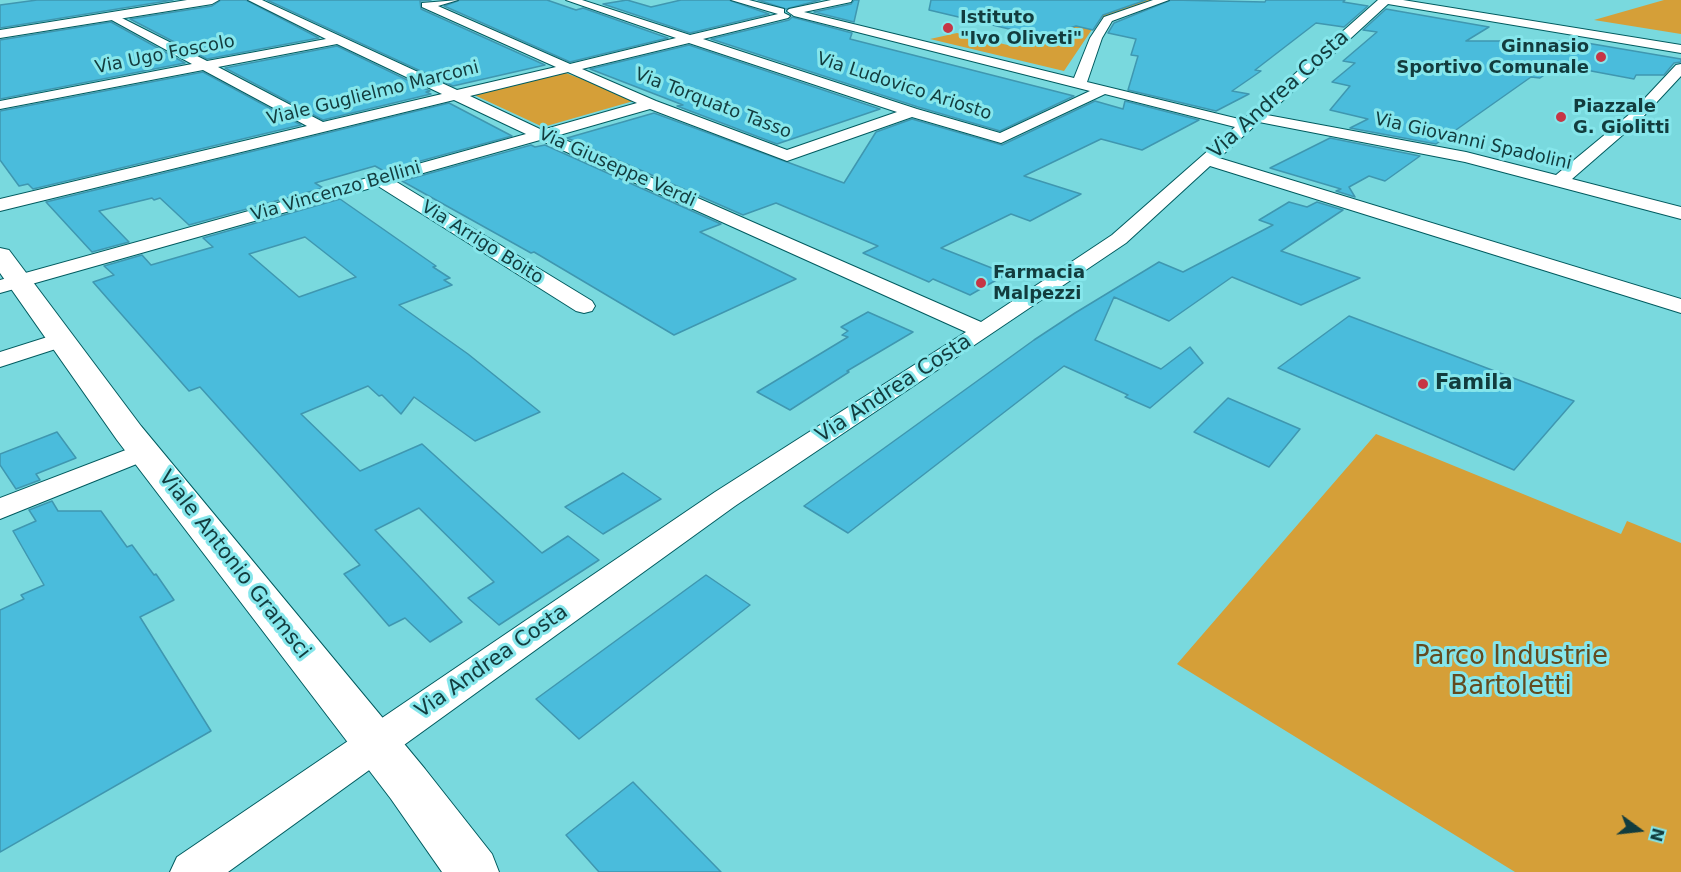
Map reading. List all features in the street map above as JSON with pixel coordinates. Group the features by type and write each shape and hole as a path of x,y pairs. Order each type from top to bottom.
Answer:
{"main road":[{"path":"0,34 212,0"},
{"name":"Viale Antonio Gramsci","path":"7,274 473,872"}],"street":[{"name":"Via Giuseppe Verdi","path":"253,0 542,135 983,332"},
{"name":"Via Torquato Tasso","path":"453,0 426,4 570,66 651,104 788,156 912,112"},
{"name":"Via Ludovico Ariosto","path":"571,0 912,112 1001,138 1101,91"},
{"name":"Via Giovanni Spadolini","path":"736,0 1101,91 1250,121 1466,157 1681,213"},
{"name":"Viale Guglielmo Marconi","path":"0,205 847,0"},
{"path":"1079,85 1096,38 1108,20 1164,0"},
{"path":"1385,0 1681,49"},
{"name":"Via Andrea Costa","path":"192,872 724,499 983,332 1119,239 1385,0"},
{"path":"112,16 320,128"},
{"name":"Via Ugo Foscolo","path":"0,105 338,40"},
{"path":"1559,181 1636,116 1681,68"},
{"name":"Via Vincenzo Bellini","path":"7,274 380,180 651,104"},
{"path":"1207,160 1681,306"},
{"name":"Via Arrigo Boito","path":"380,180 584,306"},
{"path":"0,360 60,340"},
{"path":"0,509 144,451"}],"green space":[{"path":"1130,0 1153,0 1099,19 1064,71 930,39 957,33 1016,47 1067,30"},
{"path":"1664,0 1681,0 1681,34 1594,20"},
{"path":"563,72 637,100 543,127 472,94"},
{"name":"Parco Industrie Bartoletti","path":"1376,434 1621,534 1627,521 1681,543 1681,872 1515,872 1177,664"}],"building":[{"path":"37,0 173,0 0,28 0,5"},
{"path":"221,0 246,0 319,38 207,59 130,19 212,6"},
{"path":"267,0 431,0 420,1 421,9 545,65 453,86"},
{"path":"460,0 547,0 576,10 583,8 668,38 570,62 444,6"},
{"path":"627,0 651,7 681,0 729,0 769,14 690,33 603,4"},
{"path":"758,0 820,0 786,9"},
{"path":"854,0 859,0 854,22 814,12 851,4"},
{"path":"931,0 1146,0 1103,15 1093,30 1076,26 1043,37 929,10"},
{"path":"1171,0 1265,2 1266,0 1345,0 1343,2 1368,6 1344,27 1316,23 1255,70 1261,71 1232,91 1249,94 1216,111 1128,90 1138,56 1131,55 1136,39 1108,33 1114,23"},
{"path":"1386,9 1489,27 1466,41 1575,41 1681,59 1681,62 1674,63 1664,75 1636,75 1634,79 1559,65 1540,78 1531,77 1436,144 1350,128 1368,119 1330,110 1350,86 1332,82 1355,63 1343,61 1377,32 1363,30"},
{"path":"792,17 852,33 850,39 1074,96 1000,131 918,107 711,39 789,20"},
{"path":"111,22 185,63 0,99 0,40"},
{"path":"689,45 880,109 777,144 677,106 683,105 590,69"},
{"path":"337,46 430,91 426,92 431,94 323,120 225,68"},
{"path":"203,72 301,125 33,189 28,184 19,186 0,160 0,111"},
{"path":"1095,101 1123,109 1125,101 1199,120 1142,150 1101,139 1024,176 1081,194 1030,221 1011,214 941,248 1007,274 970,295 933,279 929,282 863,253 878,246 776,203 743,215 567,138 654,113 844,183 876,132 912,119 1002,145"},
{"path":"449,103 512,136 384,171 375,166 315,183 323,188 189,225 160,198 99,211 129,242 92,252 46,202"},
{"path":"1330,138 1420,156 1385,181 1369,176 1349,187 1355,197 1336,191 1341,189 1270,168"},
{"path":"531,145 535,147 545,145 721,224 700,232 796,279 674,335 534,252 531,253 402,181"},
{"path":"340,199 436,266 433,267 450,278 444,280 452,285 399,305 468,354 540,412 475,441 414,397 401,414 382,395 379,396 368,386 301,414 360,471 422,444 542,553 568,536 599,560 499,625 468,598 494,582 419,508 375,530 462,622 430,642 405,618 389,626 344,574 360,565 200,387 189,391 93,282 114,275 104,266 142,255 151,265 213,247 203,238","holes":["305,237 356,277 299,297 249,254"]},
{"path":"1289,202 1307,207 1317,202 1343,210 1281,251 1360,278 1301,305 1232,277 1169,321 1114,297 1095,340 1161,369 1190,347 1203,363 1150,408 1125,397 1128,395 1064,366 848,533 804,506 1075,313 1159,262 1183,272 1273,225 1259,220"},
{"path":"868,312 913,332 847,371 849,372 790,410 757,392 848,337 842,335 848,331 841,327"},
{"path":"1349,316 1574,401 1514,470 1278,368"},
{"path":"1228,398 1300,429 1269,467 1194,432"},
{"path":"57,432 76,458 36,474 40,480 16,489 0,465 0,454"},
{"path":"623,473 661,499 603,534 565,507"},
{"path":"52,501 58,511 101,511 127,547 132,545 174,600 140,617 211,731 0,852 0,610 24,599 21,595 44,585 13,531 36,521 29,510"},
{"path":"706,575 750,605 579,739 536,699"},
{"path":"633,782 721,872 599,872 566,835"}],"place":[{"name":"Istituto \"Ivo Oliveti\"","path":"948,28"},
{"name":"Ginnasio Sportivo Comunale","path":"1601,57"},
{"name":"Piazzale G. Giolitti","path":"1561,117"},
{"name":"Farmacia Malpezzi","path":"981,283"},
{"name":"Famila","path":"1423,384"}]}
